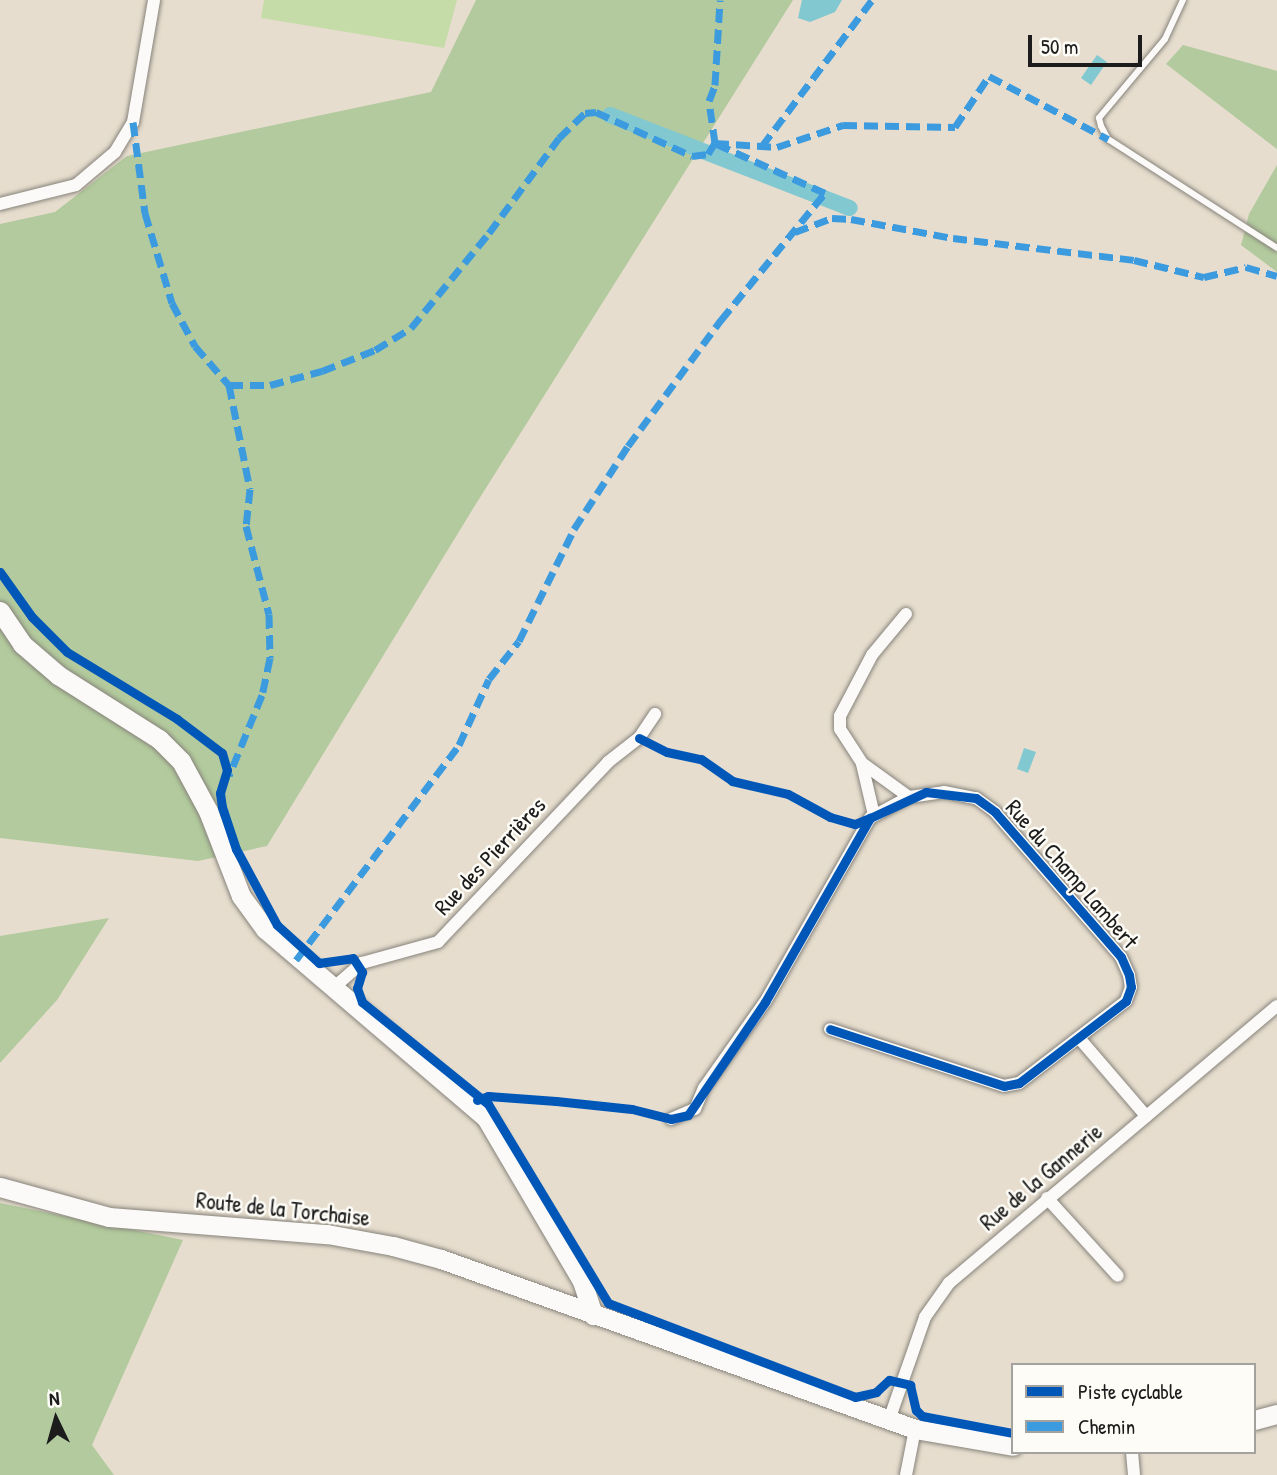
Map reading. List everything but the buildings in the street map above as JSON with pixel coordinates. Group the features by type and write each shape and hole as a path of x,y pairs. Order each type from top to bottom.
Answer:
{"main road":[{"path":"0,611 22,644 58,675 159,739 181,761 208,811 241,897 265,929 486,1118 566,1259 588,1291 593,1315"},
{"name":"Route de la Torchaise","path":"0,1187 104,1216 327,1234 441,1259 915,1429 1011,1446"},
{"path":"561,1302 567,1286 566,1259"},
{"path":"1256,1419 1277,1414"}],"street":[{"path":"0,204 76,185 115,152 133,122 154,0"},
{"path":"906,614 872,655 840,716 841,737 862,763 909,797"},
{"name":"Rue des Pierrières","path":"332,989 362,963 438,942 608,762 639,738 654,714"},
{"path":"862,763 874,815"},
{"name":"Rue du Champ Lambert","path":"671,1119 695,1109 704,1088 765,1002 842,862 874,815 909,797 944,792 976,798 995,812 1121,957 1131,987 1126,1000 1019,1083 992,1086 830,1029"},
{"name":"Rue de la Gannerie","path":"889,1420 905,1364 934,1302 949,1283 1277,1006"},
{"path":"1079,1038 1146,1116"},
{"path":"1048,1198 1118,1276"},
{"path":"906,1475 915,1429"},
{"path":"1132,1454 1134,1475"}],"lane":[{"path":"1183,0 1165,39 1099,118 1101,126 1108,139 1277,248"}],"green space":[{"path":"264,0 457,0 444,48 261,18"},
{"path":"476,0 793,0 474,507 267,846 198,861 0,838 0,224 55,212 127,156 431,92"},
{"path":"1183,45 1277,71 1277,149 1166,64"},
{"path":"1277,165 1277,272 1241,245 1249,214"},
{"path":"109,918 57,1000 0,1063 0,936"},
{"path":"0,1203 183,1240 92,1445 114,1475 0,1475"}],"water":[{"path":"802,0 842,0 835,12 810,22 798,18"},
{"path":"1097,55 1107,62 1091,85 1081,78"},
{"path":"1024,748 1036,752 1028,773 1017,769"}],"waterway":[{"path":"610,115 850,208"}],"marked path":[{"path":"296,960 459,745 489,679 519,641 574,529 628,446 721,320 825,193 715,143 709,101 715,85 720,0"},
{"path":"762,146 872,0"},
{"path":"229,385 270,385 322,371 375,350 411,328 489,233 559,138 585,113 596,112 692,156 708,154 715,143 777,147 843,125 955,127 989,76 1108,139"},
{"path":"133,122 145,213 172,303 195,346 229,385 250,489 246,526 269,614 270,658 262,695 229,776"},
{"path":"795,232 832,218 851,219 953,238 1134,260 1204,277 1246,267 1277,276"}],"cycle path":[{"path":"0,572 32,617 67,652 177,719 222,753 227,770 220,793 222,807 236,849 277,925 319,963 353,958 362,972 357,988 362,1002 488,1104 608,1303 855,1397 876,1392 889,1380 910,1385 916,1410 922,1416 1011,1433"},
{"path":"639,738 667,752 701,759 732,781 788,794 830,817 855,824 870,818"},
{"path":"477,1100 488,1096 556,1101 632,1109 671,1119 688,1115 765,1002 870,818 926,792 976,798 995,812 1121,957 1131,987 1126,1001 1019,1083 1004,1086 830,1029"}]}
